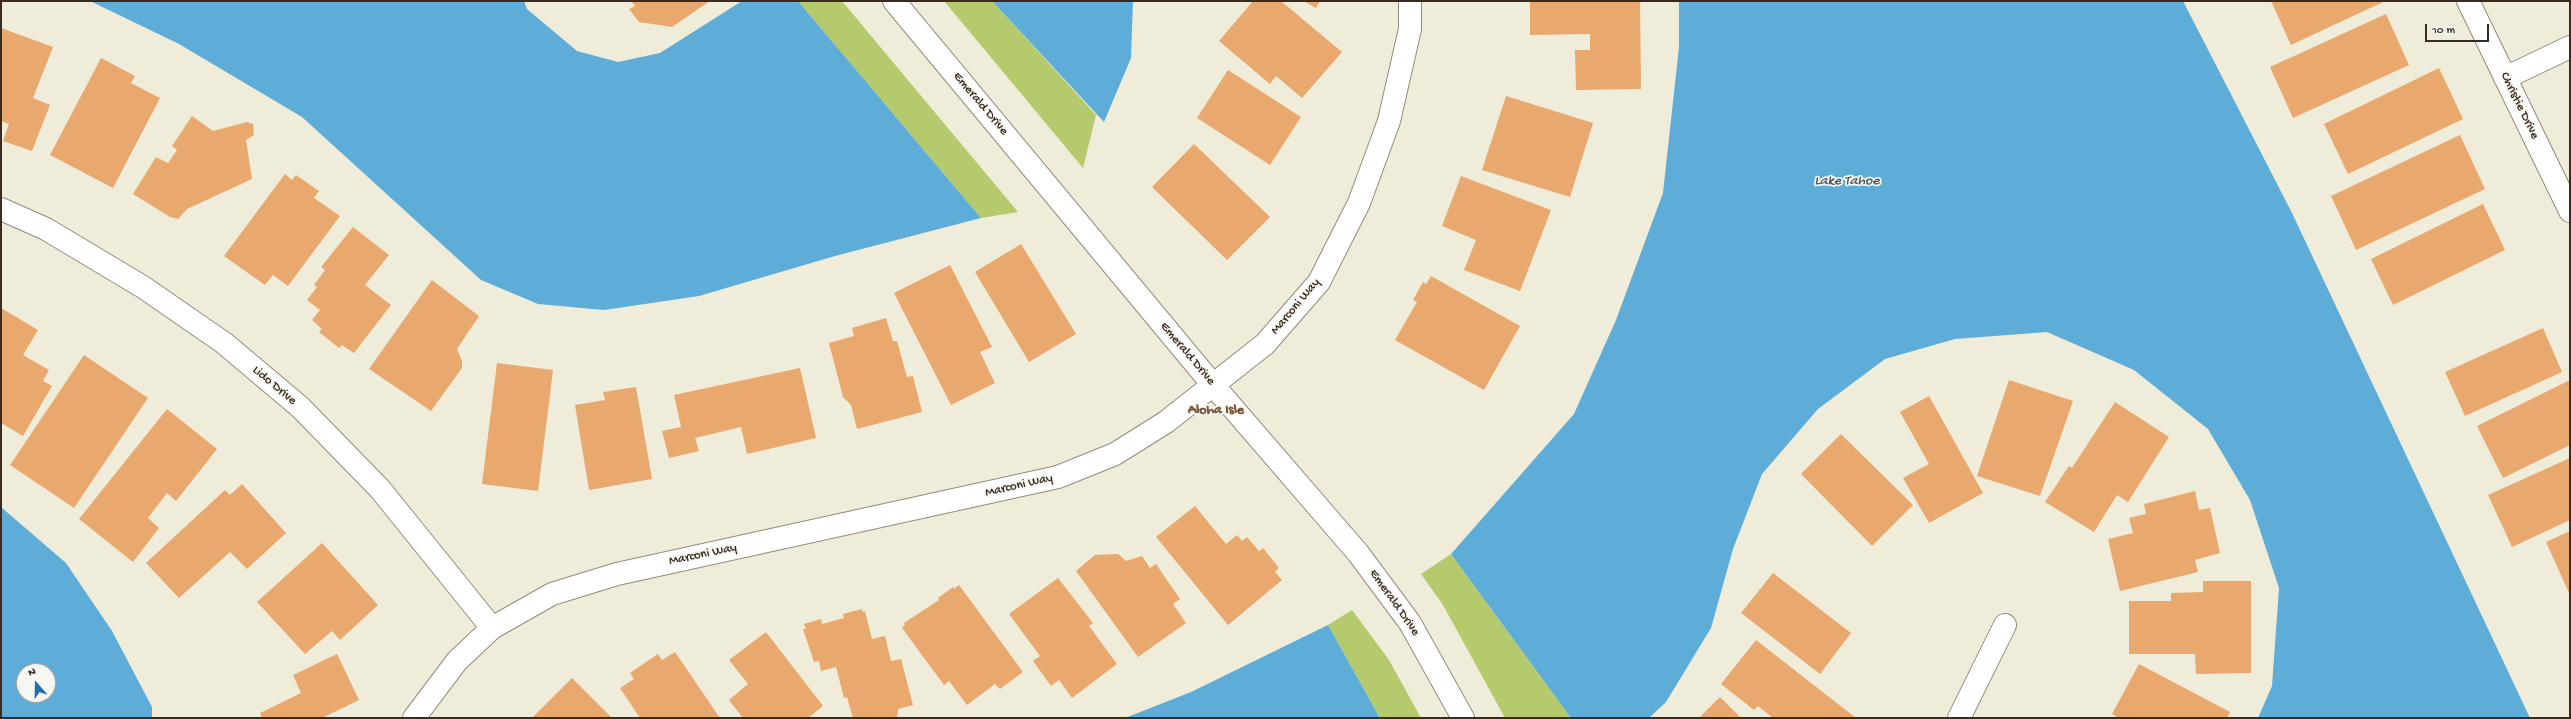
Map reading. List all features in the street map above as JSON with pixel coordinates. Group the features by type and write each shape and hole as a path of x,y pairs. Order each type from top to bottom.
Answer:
{"street":[{"name":"Emerald Drive","path":"894,1 1213,385 1358,553 1410,623 1463,718"},
{"name":"Marconi Way","path":"414,718 457,661 492,628 552,594 617,574 1058,477 1115,454 1166,422 1265,344 1319,282 1359,203 1389,121 1410,29 1410,1"},
{"name":"Christie Drive","path":"2468,1 2570,211"},
{"path":"2505,78 2570,47"},
{"name":"Lido Drive","path":"1,209 46,229 143,287 224,343 300,407 380,489 492,628"},
{"path":"1959,718 2005,625"}],"green space":[{"path":"798,1 842,1 1018,212 981,218"},
{"path":"944,1 992,1 1096,115 1083,168"},
{"path":"1451,554 1571,718 1505,718 1443,605 1421,574"},
{"path":"1352,610 1389,660 1421,718 1380,718 1328,625"}],"water":[{"path":"90,1 524,1 527,9 577,51 618,62 660,53 742,1 798,1 981,218 835,256 699,296 604,310 538,304 481,280 302,117 179,44"},
{"path":"992,1 1133,1 1131,58 1104,122"},
{"name":"Lake Tahoe","path":"1679,1 2183,1 2292,213 2530,718 2258,718 2272,686 2279,588 2250,500 2208,429 2134,370 2047,332 1955,339 1885,359 1818,409 1762,474 1733,549 1711,628 1666,702 1649,718 1571,718 1451,554 1574,414 1616,320 1663,193 1679,47"},
{"path":"1,507 66,563 112,631 152,707 152,718 1,718"},
{"path":"1328,625 1380,718 1125,718 1191,692"}],"building":[{"path":"631,1 710,1 672,27 639,22 629,9 635,6"},
{"path":"1253,1 1281,1 1342,52 1302,98 1276,76 1270,84 1219,41"},
{"path":"1304,1 1320,1 1316,8"},
{"path":"1530,1 1640,1 1641,89 1576,90 1575,50 1590,50 1590,34 1530,35"},
{"path":"2271,1 2382,1 2383,2 2291,45"},
{"path":"2386,14 2409,65 2293,118 2270,67"},
{"path":"1,28 53,47 33,98 50,105 32,151 3,141 9,124 1,121"},
{"path":"101,58 135,76 131,83 160,98 113,188 50,155"},
{"path":"2439,68 2463,119 2348,174 2324,124"},
{"path":"1228,70 1301,117 1270,165 1197,118"},
{"path":"1506,96 1593,123 1570,197 1482,170"},
{"path":"192,116 213,131 247,122 253,124 254,135 246,140 252,179 187,209 178,219 170,217 133,194 156,157 168,163 177,150 172,146"},
{"path":"2460,135 2485,189 2356,250 2331,196"},
{"path":"1194,144 1270,217 1227,260 1152,187"},
{"path":"285,174 292,180 296,175 319,191 314,198 340,216 288,286 273,275 265,285 224,256"},
{"path":"1461,176 1551,210 1520,291 1464,270 1476,240 1442,226"},
{"path":"2483,204 2505,250 2393,305 2371,259"},
{"path":"353,227 389,255 365,285 391,305 354,353 342,345 339,348 319,332 322,329 312,320 320,310 307,300 317,287 314,285 325,270 321,267"},
{"path":"1021,244 1076,334 1029,362 975,272"},
{"path":"950,265 992,347 980,352 995,383 951,405 894,293"},
{"path":"1431,276 1520,326 1484,390 1395,340 1417,302 1413,300 1423,282 1426,284"},
{"path":"432,280 479,316 457,349 462,361 462,368 431,411 369,369"},
{"path":"1,308 38,330 23,355 49,370 43,381 52,386 23,436 1,423"},
{"path":"886,318 893,341 897,341 907,377 913,376 922,412 857,429 851,405 843,397 829,343 854,336 852,328"},
{"path":"2543,328 2562,372 2465,416 2445,372"},
{"path":"84,355 148,398 74,508 10,465"},
{"path":"497,363 553,370 538,491 482,484"},
{"path":"800,368 816,438 747,454 741,427 695,438 699,451 669,458 662,431 681,427 674,395"},
{"path":"2009,380 2073,401 2040,496 1977,476"},
{"path":"2570,380 2570,445 2503,478 2477,426"},
{"path":"636,387 652,479 589,490 575,405 605,400 603,392"},
{"path":"1929,396 1983,493 1929,523 1903,478 1929,464 1900,412"},
{"path":"2115,402 2169,437 2128,502 2117,495 2094,532 2045,502 2069,466 2072,468"},
{"path":"167,409 217,449 176,501 167,493 148,518 159,528 133,562 79,519"},
{"path":"1841,434 1913,505 1872,546 1801,474"},
{"path":"2570,458 2570,520 2512,547 2488,495"},
{"path":"242,484 286,533 247,569 230,552 179,598 146,563 225,490 230,495"},
{"path":"2195,491 2199,510 2210,508 2220,553 2195,560 2198,572 2120,591 2108,539 2133,533 2129,518 2146,514 2144,504"},
{"path":"1195,506 1226,544 1237,535 1242,541 1247,537 1259,551 1263,548 1279,568 1275,572 1282,580 1228,625 1156,537"},
{"path":"2570,531 2570,595 2546,542"},
{"path":"322,543 378,605 340,640 332,631 305,654 257,602"},
{"path":"1118,554 1126,561 1142,556 1150,568 1156,564 1180,599 1173,604 1186,623 1138,657 1076,571 1095,555"},
{"path":"1773,573 1851,633 1820,674 1741,613"},
{"path":"1058,578 1093,623 1089,626 1117,664 1072,698 1059,680 1051,686 1033,661 1040,656 1009,614"},
{"path":"2203,581 2251,581 2251,673 2196,674 2195,654 2129,654 2129,601 2171,601 2171,593 2203,592"},
{"path":"959,585 1023,672 1000,689 995,684 967,705 949,681 944,685 902,628 905,625 904,623 939,600 938,598 953,587 954,589"},
{"path":"862,609 862,612 865,611 872,639 885,636 891,661 901,659 913,705 898,709 897,718 853,718 847,697 844,698 836,667 821,671 819,661 814,662 803,629 806,629 804,624 821,619 822,624 844,618 843,614"},
{"path":"766,632 823,706 808,718 743,718 729,700 748,684 729,660"},
{"path":"1756,640 1856,718 1773,718 1758,706 1754,710 1721,684"},
{"path":"675,652 720,718 640,718 620,688 634,679 630,673 658,654 662,660"},
{"path":"337,654 359,700 322,718 262,718 260,713 301,693 293,675"},
{"path":"2139,664 2230,712 2227,718 2119,718 2112,714"},
{"path":"572,678 612,718 532,718"},
{"path":"1720,697 1741,718 1699,718"}],"district":[{"name":"Aloha Isle","path":"1216,411"}]}
